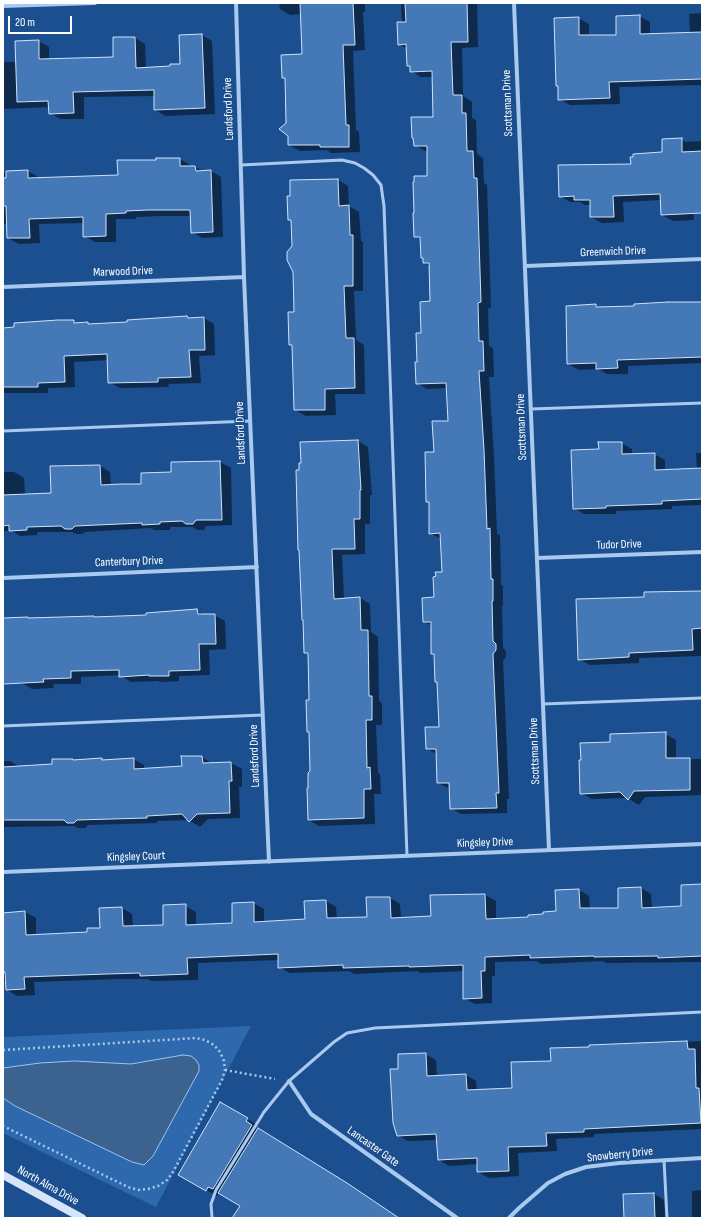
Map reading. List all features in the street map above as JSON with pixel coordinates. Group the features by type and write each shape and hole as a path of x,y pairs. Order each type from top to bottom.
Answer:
{"main road":[{"name":"North Alma Drive","path":"3,1175 82,1218"}],"street":[{"path":"3,6 95,3"},
{"name":"Landsford Drive","path":"236,3 244,277 269,862"},
{"name":"Scottsman Drive","path":"514,3 549,850"},
{"name":"Greenwich Drive","path":"525,266 702,259"},
{"name":"Marwood Drive","path":"3,287 244,277"},
{"name":"Tudor Drive","path":"537,558 702,552"},
{"name":"Canterbury Drive","path":"3,578 257,567"},
{"name":"Kingsley Drive","path":"269,862 702,844"},
{"name":"Kingsley Court","path":"3,872 269,862"},
{"name":"Lancaster Gate","path":"289,1081 311,1114 457,1218"},
{"name":"Snowberry Drive","path":"509,1218 548,1183 565,1174 586,1167 619,1163 702,1158"}],"lane":[{"path":"241,165 342,160 355,162 373,175 381,184 384,206 408,856"},
{"path":"531,409 702,403"},
{"path":"3,431 250,421"},
{"path":"543,704 702,698"},
{"path":"3,726 263,715"},
{"path":"212,1218 211,1204 216,1190 264,1112 289,1081 334,1042 347,1033 374,1028 702,1012"},
{"path":"664,1160 667,1218"}],"path":[{"path":"3,1050 196,1038 214,1044 224,1061 225,1070 222,1080 173,1172 167,1180 148,1190 138,1190 128,1187 3,1126"},
{"path":"225,1070 289,1081"}],"shaded area":[{"path":"251,1026 156,1207 3,1133 3,1037"},
{"path":"183,1055 191,1056 196,1060 199,1065 199,1071 153,1156 144,1165 132,1162 15,1106 3,1098 3,1068 40,1063 74,1061 131,1064"}],"building":[{"path":"300,3 353,3 355,45 343,45 346,125 349,125 349,147 288,145 288,136 279,129 286,123 285,78 282,78 281,55 302,54"},
{"path":"405,3 467,3 468,42 451,42 453,95 462,95 462,113 466,113 467,151 473,151 474,178 477,178 481,302 478,303 479,341 483,341 484,371 479,371 487,529 490,528 491,579 493,579 493,641 496,644 496,650 493,654 499,793 496,793 497,808 450,809 449,783 437,783 436,749 426,749 425,727 439,727 434,654 431,654 431,622 423,622 422,598 434,597 433,577 436,576 435,572 442,572 440,533 429,534 429,502 426,502 425,452 434,452 432,421 448,421 446,383 416,384 416,333 421,333 420,302 430,301 429,263 423,263 423,258 421,258 420,237 414,237 413,213 414,176 427,176 427,146 414,146 411,117 433,117 432,71 410,72 410,66 407,66 406,44 398,45 397,22 406,22"},
{"path":"640,15 640,34 702,32 702,79 609,82 610,98 558,100 558,86 556,86 554,18 579,17 579,35 616,35 616,16"},
{"path":"202,34 205,108 154,110 154,90 73,92 74,113 49,114 48,101 17,102 15,41 39,40 39,59 113,57 113,37 135,37 136,68 180,64 179,35"},
{"path":"682,138 682,152 702,151 702,213 661,215 660,194 613,196 614,217 590,217 590,200 574,200 574,196 559,197 558,165 631,164 630,157 633,157 633,154 662,152 662,139"},
{"path":"156,158 180,158 180,166 195,166 196,171 211,170 213,232 191,233 190,210 148,210 106,214 106,236 83,237 83,217 29,219 30,238 7,238 6,206 3,206 3,178 6,178 6,171 28,170 28,178 118,175 117,160 156,160"},
{"path":"338,179 339,206 349,205 350,235 353,235 353,286 344,286 346,338 354,338 355,388 325,389 325,410 294,410 292,345 289,345 288,312 294,312 293,272 287,260 287,252 292,246 291,220 288,220 287,196 290,196 290,180"},
{"path":"702,302 702,357 617,360 618,368 596,369 596,363 567,364 566,306 596,304 596,307 634,306 634,304"},
{"path":"187,316 188,318 204,317 205,350 189,350 191,377 158,378 158,382 108,383 107,354 64,356 65,382 38,383 38,387 3,387 3,328 14,327 14,323 74,320 74,323 88,322 88,324"},
{"path":"358,440 361,490 360,519 354,519 355,549 332,549 334,599 360,597 361,630 368,630 369,696 372,696 372,720 366,720 367,768 370,767 371,789 364,789 364,818 308,820 307,788 308,773 310,771 306,700 309,700 308,653 304,653 298,550 296,470 299,470 299,463 301,463 300,442"},
{"path":"598,442 622,442 622,454 655,453 655,470 702,468 702,499 662,501 662,504 573,509 571,450 599,449"},
{"path":"220,461 222,520 196,520 193,524 186,524 182,521 142,525 142,523 75,526 72,529 65,529 61,526 27,527 27,530 9,531 9,525 3,526 3,495 51,493 50,466 100,465 101,485 141,484 141,473 171,472 171,462"},
{"path":"702,591 702,628 692,629 693,650 629,653 629,657 578,660 576,599 644,597 644,592"},
{"path":"197,609 198,614 215,614 216,644 199,644 200,670 169,671 169,676 149,675 119,677 119,670 71,671 71,678 43,679 44,682 3,684 3,618 146,615 146,613"},
{"path":"666,732 666,758 690,758 690,790 634,791 628,800 620,792 580,794 580,743 610,742 610,734"},
{"path":"181,756 202,756 203,763 231,762 232,781 229,781 230,813 197,814 189,822 182,814 147,816 147,818 77,820 74,823 67,823 64,820 3,820 3,767 52,764 52,759 73,760 102,758 102,760 134,758 134,769 182,766"},
{"path":"702,884 702,956 658,958 658,956 594,956 530,958 530,955 485,957 485,971 481,971 482,998 463,999 463,965 343,968 343,965 278,968 278,954 187,958 188,974 140,976 140,973 24,977 25,989 6,990 5,972 3,972 3,913 25,911 26,935 87,932 87,928 100,928 99,908 122,907 123,926 163,925 163,905 186,904 186,925 232,923 232,903 254,902 254,922 305,919 304,901 326,900 327,918 367,917 366,897 390,897 391,918 431,916 430,895 485,894 486,919 528,917 528,915 556,911 555,890 579,889 580,908 618,908 618,888 641,887 642,908 681,906 681,885"},
{"path":"687,1041 688,1049 695,1049 696,1088 699,1088 701,1123 584,1129 584,1132 546,1133 547,1146 508,1147 509,1171 477,1172 477,1158 438,1160 436,1134 397,1136 393,1123 390,1069 398,1069 398,1054 426,1053 427,1076 466,1074 467,1090 512,1088 511,1062 551,1061 550,1048"},
{"path":"220,1102 248,1118 246,1121 252,1125 213,1189 208,1187 206,1191 178,1175"},
{"path":"258,1128 347,1183 399,1218 232,1218 240,1206 218,1193"},
{"path":"654,1193 655,1218 624,1218 623,1194"}]}
